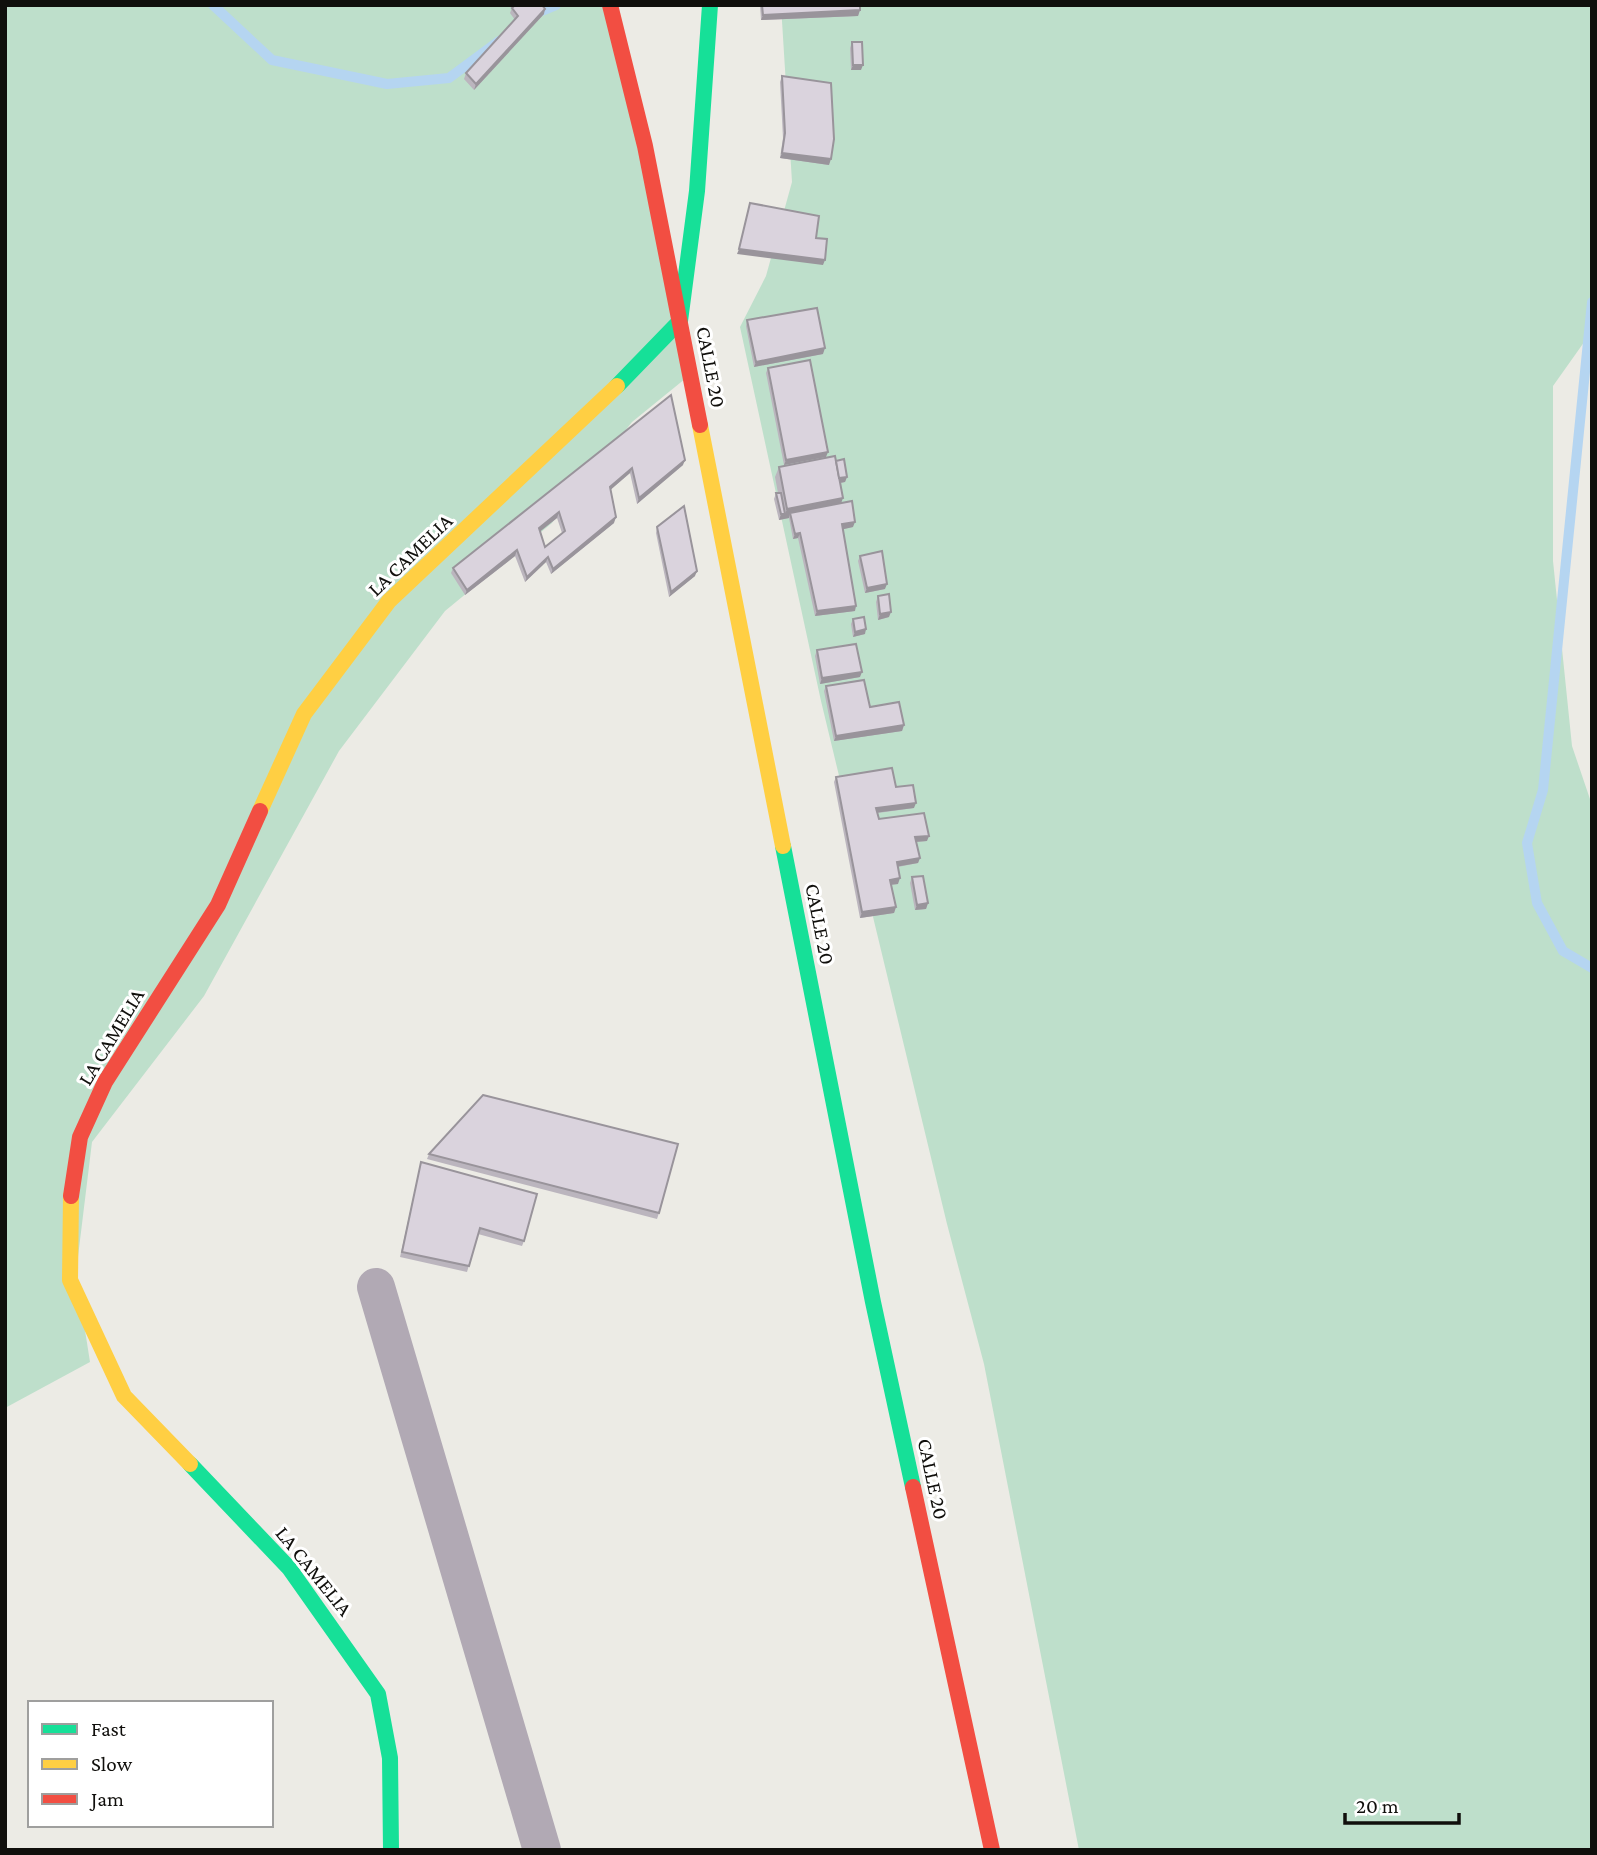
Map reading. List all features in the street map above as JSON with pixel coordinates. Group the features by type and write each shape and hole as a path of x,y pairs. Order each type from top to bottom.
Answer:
{"street":[{"name":"CALLE 20","path":"610,5 645,146 870,1289 992,1850"},
{"path":"680,321 697,191 710,5"},
{"name":"LA CAMELIA","path":"391,1850 390,1758 379,1694 289,1568 124,1396 70,1280 69,1212 80,1137 105,1082 218,905 304,714 389,601 581,423 680,321"},
{"path":"376,1287 542,1850"}],"green space":[{"path":"5,5 607,5 691,374 632,422 552,523 445,611 339,751 204,996 92,1142 76,1273 90,1362 5,1408"},
{"path":"781,5 1592,5 1592,331 1553,386 1553,561 1572,746 1592,805 1592,1850 1079,1850 984,1364 947,1224 821,701 740,327 766,276 792,182"}],"building":[{"path":"515,5 542,5 545,9 476,84 466,73 518,16 512,8"},
{"path":"762,5 860,5 860,10 763,15"},
{"path":"852,42 862,42 863,65 853,65"},
{"path":"782,76 831,83 834,139 831,159 782,153 785,133"},
{"path":"750,203 819,216 816,238 827,239 825,260 739,249"},
{"path":"817,308 825,348 756,362 747,320"},
{"path":"810,360 828,452 786,460 768,368"},
{"path":"671,395 685,460 639,498 632,468 610,487 616,517 553,569 548,557 527,577 517,550 467,590 453,568","holes":["559,512 565,531 545,547 539,528"]},
{"path":"835,456 843,498 787,509 779,467"},
{"path":"844,459 847,477 839,478 836,461"},
{"path":"776,493 781,493 785,514 781,514"},
{"path":"852,501 855,522 842,524 856,606 817,611 800,533 795,534 790,513"},
{"path":"684,506 697,571 671,592 657,527"},
{"path":"882,551 887,584 867,588 860,556"},
{"path":"889,594 891,612 880,614 878,596"},
{"path":"864,617 866,629 855,632 853,619"},
{"path":"856,644 862,672 822,678 817,650"},
{"path":"864,680 870,707 899,702 904,725 836,736 826,686"},
{"path":"892,768 896,787 913,785 916,803 876,808 879,819 924,813 929,836 915,837 920,858 897,862 900,878 890,880 896,907 862,912 836,777"},
{"path":"923,876 928,903 917,905 912,877"},
{"path":"483,1095 678,1144 659,1213 429,1154"},
{"path":"421,1162 537,1194 524,1241 480,1228 469,1266 402,1252"}],"waterway":[{"path":"213,5 272,60 387,84 449,78 499,41"},
{"path":"534,14 556,5"},
{"path":"1592,302 1543,790 1527,843 1537,903 1563,951 1592,968"}],"traffic: fast":[{"path":"617,386 680,321 697,191 710,5"},
{"path":"783,846 873,1302 913,1487"},
{"path":"190,1464 289,1568 378,1694 390,1758 391,1850"}],"traffic: slow":[{"path":"260,811 304,714 389,601 617,386"},
{"path":"700,425 783,846"},
{"path":"71,1196 70,1280 124,1396 190,1464"}],"traffic: jam":[{"path":"610,5 645,146 700,425"},
{"path":"71,1196 80,1137 105,1082 218,905 260,811"},
{"path":"913,1487 992,1850"}]}
